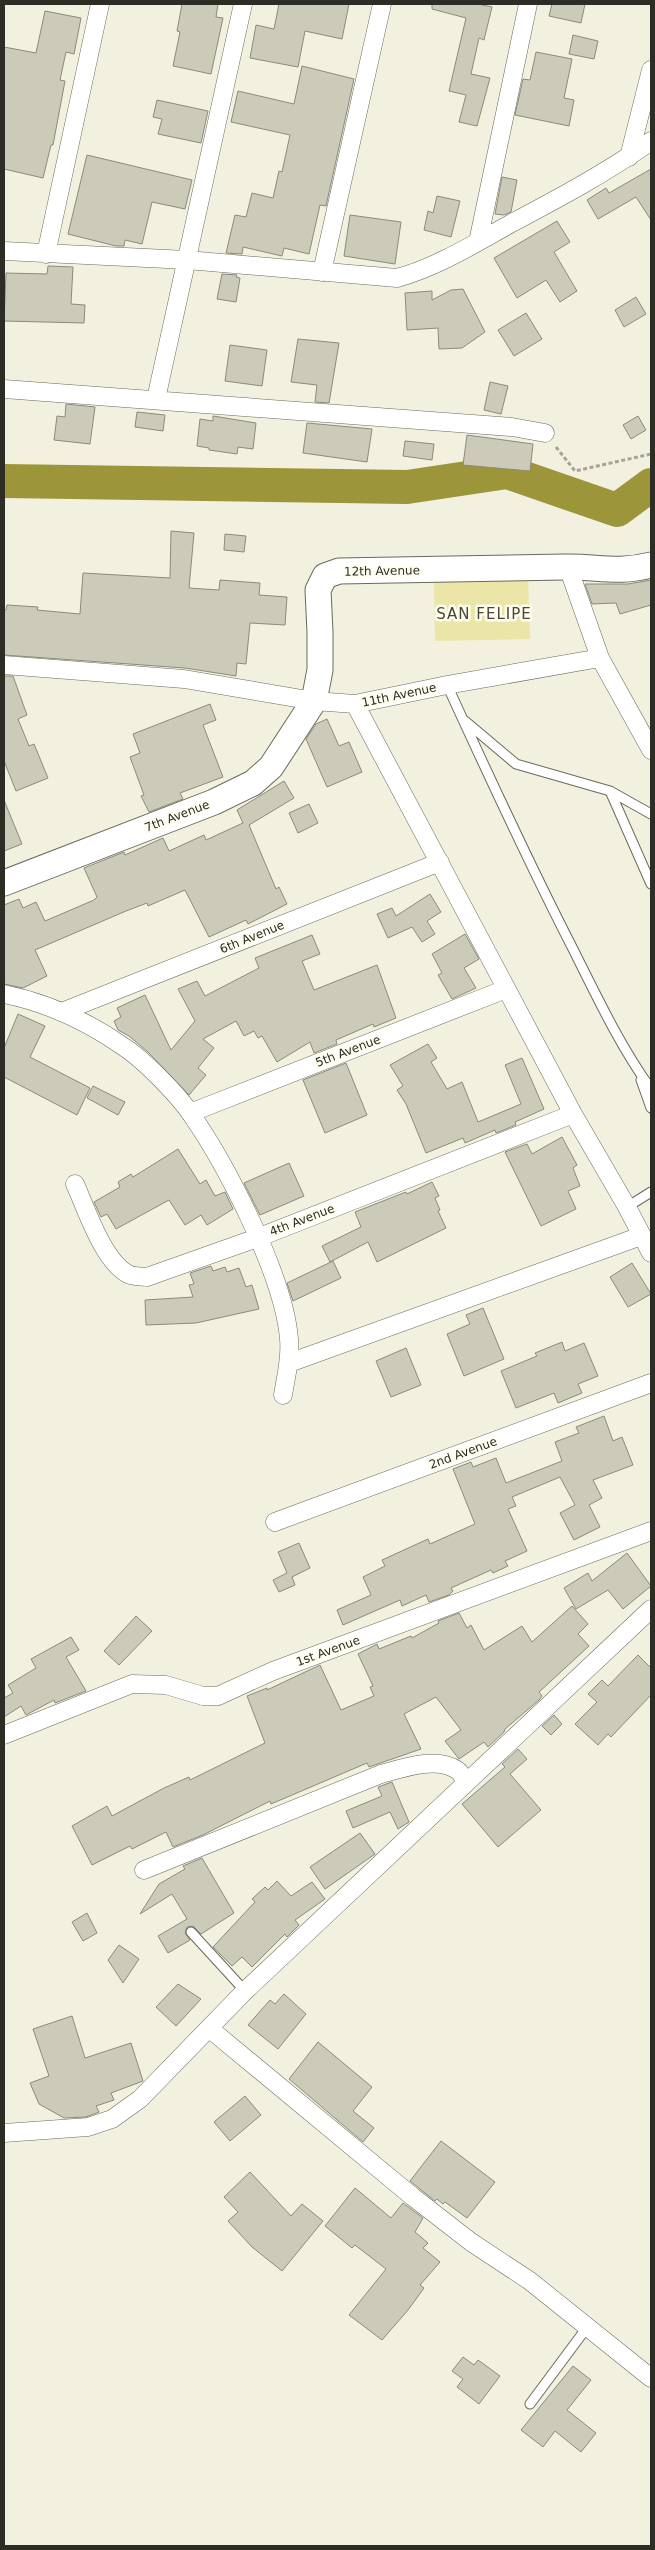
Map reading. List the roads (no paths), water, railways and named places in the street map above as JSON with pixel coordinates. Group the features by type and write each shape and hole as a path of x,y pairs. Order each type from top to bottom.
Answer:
{"street":[{"path":"46,254 100,4"},
{"path":"156,399 242,4"},
{"path":"322,272 382,4"},
{"path":"478,242 528,4"},
{"path":"628,158 651,70"},
{"path":"4,251 187,260 397,278 421,271 478,242 599,176 651,141"},
{"path":"4,389 512,426 545,433"},
{"name":"12th Avenue","path":"314,701 320,670 318,590 325,576 339,571 568,567 611,571 632,570 651,566"},
{"path":"568,567 600,658 651,750"},
{"name":"11th Avenue","path":"4,665 184,679 314,701 355,704 447,685 600,658"},
{"name":"7th Avenue","path":"4,883 214,802 253,783 271,767 314,701"},
{"path":"355,704 573,1114 627,1207 651,1253"},
{"name":"6th Avenue","path":"64,1011 440,862"},
{"name":"5th Avenue","path":"190,1113 506,989"},
{"path":"4,994 33,1000 64,1011 126,1047 162,1081 190,1113 234,1186 257,1238 285,1316 289,1339 289,1363 283,1395"},
{"name":"4th Avenue","path":"75,1184 105,1248 117,1266 129,1275 147,1276 257,1238 573,1114"},
{"path":"289,1363 642,1236"},
{"name":"2nd Avenue","path":"274,1522 651,1383"},
{"name":"1st Avenue","path":"4,1735 132,1684 166,1685 203,1696 218,1696 273,1671 651,1531"},
{"path":"4,2133 88,2127 112,2119 140,2099 245,1991 651,1609"},
{"path":"144,1870 381,1774 413,1765 441,1765 458,1770 466,1782"},
{"path":"210,2029 295,2102 464,2237 530,2281 651,2378"}],"lane":[{"path":"447,685 524,854 636,1068 651,1108"},
{"path":"463,720 516,764 610,791 651,814"},
{"path":"610,791 651,884"},
{"path":"636,1068 651,1088"},
{"path":"627,1207 651,1192"},
{"path":"191,1932 245,1991"},
{"path":"530,2404 588,2326"}],"waterway":[{"path":"4,481 407,487 507,472 617,510 651,485"}],"district":[{"name":"SAN FELIPE","path":"484,614"}]}
